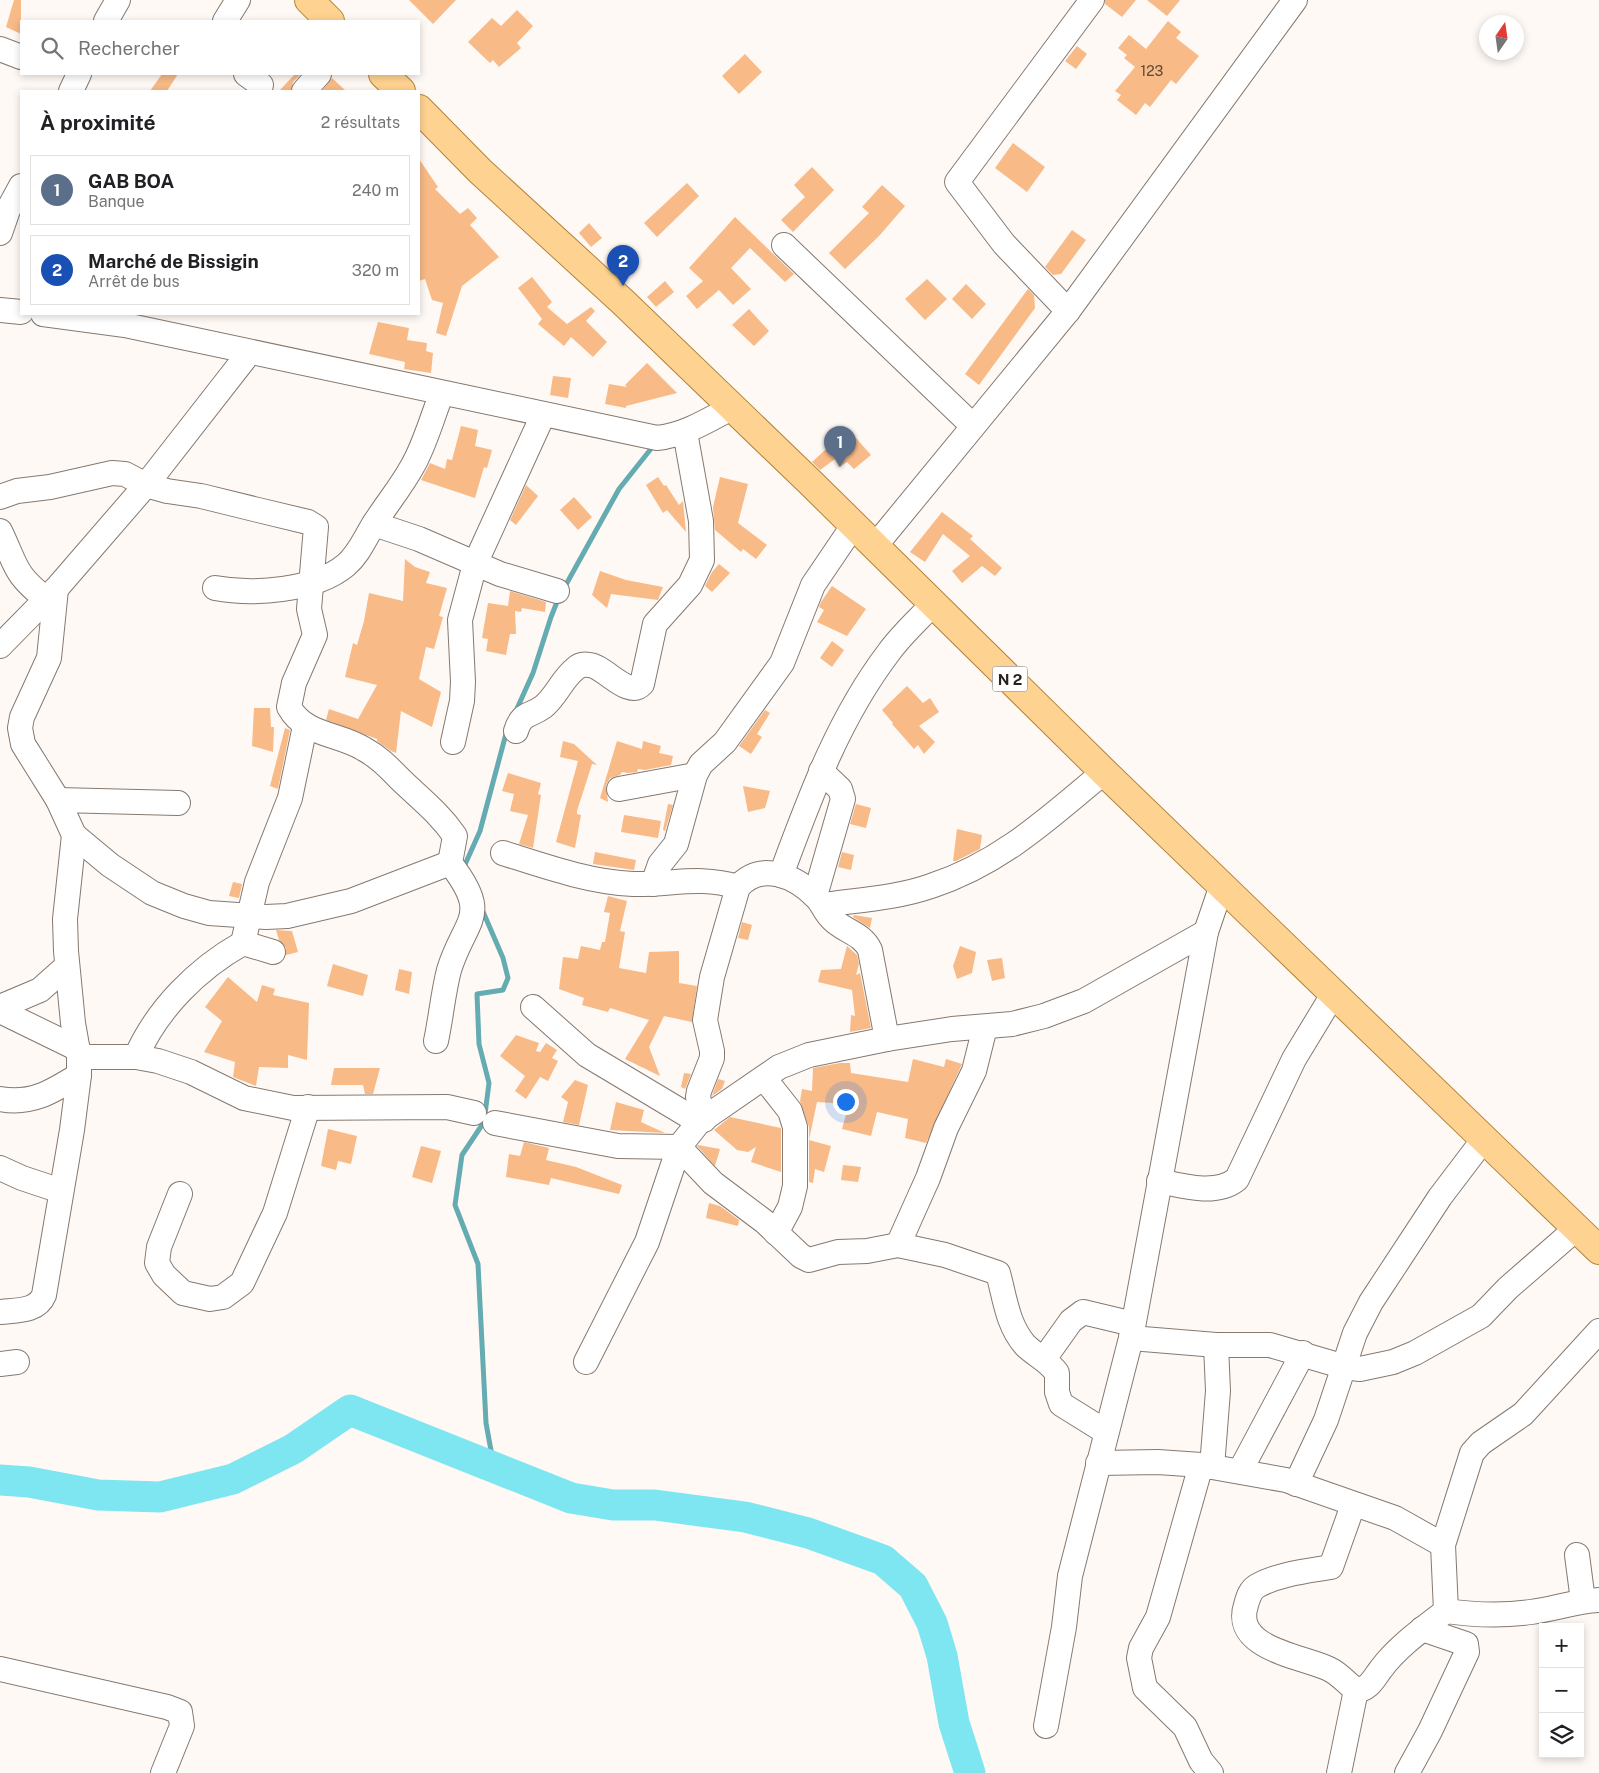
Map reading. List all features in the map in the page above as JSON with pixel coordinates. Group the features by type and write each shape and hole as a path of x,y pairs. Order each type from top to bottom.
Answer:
{"main road":[{"path":"384,75 400,90"},
{"name":"N 2","path":"420,111 480,171 622,302 875,546 1104,772 1599,1250"}],"street":[{"path":"107,20 118,0"},
{"path":"226,20 238,0"},
{"path":"1068,311 1004,244 957,182 1092,0"},
{"path":"875,546 972,425 1068,311 1295,0"},
{"path":"0,49 20,57"},
{"path":"305,90 318,75"},
{"path":"0,233 8,210 20,190"},
{"path":"784,245 972,425"},
{"path":"0,310 20,312"},
{"path":"50,315 125,325 656,438 685,432 731,408"},
{"path":"0,646 51,594 146,485 248,352"},
{"path":"214,588 259,592 311,582 346,566 357,554 374,524 413,466 442,393"},
{"path":"452,742 462,701 460,620 475,564 543,415"},
{"path":"516,731 520,721 528,714 542,708 575,669 582,664 592,665 626,687 634,689 642,684 655,624 690,586 702,560 701,521 685,432"},
{"path":"0,497 17,491 112,473 124,474 146,485 313,524 317,532 309,609 315,635 294,683 289,707 294,717 305,726 363,748 380,759 444,819 455,836 450,863 465,882 473,912 470,925 454,953 436,1042"},
{"path":"374,524 419,539 475,564 557,592"},
{"path":"653,884 660,864 676,844 695,775 701,764 725,742 782,663 813,585 853,526"},
{"path":"0,531 16,570 25,583 51,594"},
{"path":"51,594 49,658 22,717 20,728 24,744 58,800 74,835 110,864 152,893 184,906 209,913 250,917 287,916 351,901 450,863"},
{"path":"781,875 821,771 854,704 890,650 933,604"},
{"path":"136,1057 151,1026 162,1012 214,962 243,943 255,889 266,856 290,798 305,726"},
{"path":"819,900 843,799 840,789 821,771"},
{"path":"819,900 930,887 986,864 1011,848 1104,772"},
{"path":"619,789 695,775"},
{"path":"58,800 178,803"},
{"path":"0,1312 33,1307 42,1301 61,1191 79,1060 67,966 65,919 74,835"},
{"path":"503,853 592,878 616,882 653,884 705,879 738,887"},
{"path":"702,1121 698,1097 712,1051 705,1020 712,977 738,887 746,878 757,873 781,875 819,900 832,920 860,936 867,943 870,950 887,1039"},
{"path":"1046,1726 1064,1627 1070,1576 1132,1331 1206,932 1222,885"},
{"path":"586,1362 647,1242 679,1147 702,1121 779,1067 809,1055 887,1039 952,1029 985,1027 1044,1016 1084,1001 1206,932"},
{"path":"243,943 273,952"},
{"path":"0,1009 40,990 67,966"},
{"path":"1159,1182 1194,1187 1223,1188 1236,1179 1294,1059 1334,993"},
{"path":"534,1007 564,1037 586,1055 702,1121"},
{"path":"0,1009 79,1060 136,1057 158,1061 191,1072 244,1098 293,1108 447,1107 474,1113"},
{"path":"898,1245 928,1178 946,1128 974,1071 985,1027"},
{"path":"0,1099 30,1101 45,1095 79,1060"},
{"path":"764,1078 790,1111 795,1127 795,1186 790,1207 776,1233"},
{"path":"180,1194 159,1247 158,1263 164,1275 184,1293 210,1299 223,1297 233,1292 242,1283 275,1214 308,1107"},
{"path":"495,1123 618,1146 679,1147 713,1183 776,1233 801,1256 809,1260 838,1252 868,1251 898,1245 945,1255 998,1273 1004,1304 1012,1326 1026,1346 1044,1359 1057,1373 1057,1392 1061,1404 1106,1432"},
{"path":"1296,1484 1326,1420 1355,1333 1387,1275 1440,1197 1484,1139"},
{"path":"0,1168 22,1178 61,1191"},
{"path":"1044,1359 1072,1321 1082,1312 1132,1331 1216,1345 1270,1345 1303,1353 1345,1367 1360,1369 1393,1362 1415,1353 1481,1316 1508,1288 1577,1228"},
{"path":"1446,1611 1443,1545 1467,1466 1475,1447 1523,1414 1599,1331"},
{"path":"1211,1773 1201,1761 1185,1726 1145,1688 1139,1658 1141,1648 1158,1617 1207,1466 1218,1391 1216,1345"},
{"path":"1240,1470 1303,1353"},
{"path":"1098,1463 1158,1462 1240,1470 1296,1484 1395,1518 1443,1545"},
{"path":"1353,1505 1331,1567 1296,1574 1256,1586 1250,1594 1244,1612 1244,1626 1249,1635 1294,1659 1329,1668 1340,1675 1356,1690"},
{"path":"1356,1690 1367,1687 1385,1664 1422,1629 1446,1611 1468,1614 1530,1612 1591,1600 1577,1555"},
{"path":"1407,1773 1430,1731 1468,1652 1466,1644 1460,1640 1422,1629"},
{"path":"0,1669 167,1707 180,1712 182,1726 163,1773"},
{"path":"1339,1773 1356,1690"}],"building":[{"path":"14,0 21,0 20,34 6,27"},
{"path":"409,0 456,0 433,24"},
{"path":"1105,0 1136,0 1122,17 1105,4"},
{"path":"1147,0 1180,0 1167,16"},
{"path":"517,10 533,26 517,43 521,48 499,67 493,60 490,63 468,42 492,18 501,26"},
{"path":"1168,21 1181,32 1176,38 1199,56 1176,84 1171,80 1150,107 1145,103 1136,115 1117,100 1121,95 1115,91 1135,67 1124,58 1127,55 1118,48 1129,35 1146,49"},
{"path":"1077,46 1087,54 1076,69 1065,61"},
{"path":"745,54 762,72 739,94 722,76"},
{"path":"161,75 177,75 168,90 151,90"},
{"path":"294,75 300,75 293,82 291,90 280,90"},
{"path":"332,78 345,90 323,90"},
{"path":"1013,143 1045,167 1027,192 995,168"},
{"path":"420,160 438,187 435,189 460,214 468,208 477,218 470,225 499,257 462,286 446,336 436,333 443,303 432,300 425,279 420,281"},
{"path":"812,167 834,190 793,232 781,220 805,197 794,185"},
{"path":"687,183 699,196 657,237 644,223"},
{"path":"882,185 905,206 879,236 845,269 829,253 869,213 862,207"},
{"path":"735,217 794,274 785,282 750,248 731,268 751,289 733,305 719,290 697,309 686,296 703,281 689,268"},
{"path":"589,223 602,238 591,247 579,233"},
{"path":"1072,230 1086,240 1061,274 1053,275 1045,267"},
{"path":"532,277 552,302 547,307 567,324 591,307 595,311 586,321 607,342 593,357 571,337 564,346 538,324 542,319 518,288"},
{"path":"927,279 947,299 925,320 905,299"},
{"path":"665,281 674,292 656,307 647,297"},
{"path":"966,284 986,304 972,319 952,299"},
{"path":"1028,289 1034,295 1035,308 979,385 965,374"},
{"path":"749,309 769,331 754,346 732,325"},
{"path":"378,322 409,328 407,340 427,343 426,351 433,353 431,373 404,369 405,362 369,354"},
{"path":"647,363 677,393 626,406 626,408 605,404 609,384 627,387 625,385"},
{"path":"553,376 571,378 568,398 550,395"},
{"path":"461,426 478,430 475,446 492,450 487,468 484,467 475,498 421,480 430,463 445,469 447,459 452,460"},
{"path":"848,429 871,455 854,469 847,462 839,467 835,459 820,470 812,462"},
{"path":"658,477 664,486 666,485 679,505 683,501 686,532 667,510 663,513 646,485"},
{"path":"720,477 748,484 738,523 767,545 756,559 743,549 741,552 715,530 713,507"},
{"path":"526,485 538,496 516,525 510,520"},
{"path":"574,497 592,517 578,530 560,510"},
{"path":"942,512 973,536 970,539 1002,568 995,576 982,566 962,583 952,571 970,556 943,534 925,562 910,552"},
{"path":"405,559 415,567 430,572 426,583 447,588 439,616 443,617 434,649 426,647 419,679 441,692 432,727 401,711 396,753 377,741 377,739 326,720 329,709 358,719 377,685 345,677 353,643 357,645 364,621 369,593 403,601"},
{"path":"719,564 730,573 712,592 705,586 712,572"},
{"path":"600,571 626,580 663,587 658,600 611,594 607,608 592,595"},
{"path":"832,586 866,609 847,636 817,622 824,610 819,607 821,602"},
{"path":"510,591 546,602 545,612 522,608 521,612 515,611 516,634 510,634 506,655 486,651 488,639 482,638 488,603 508,606"},
{"path":"832,641 844,650 832,667 820,658"},
{"path":"907,686 923,703 930,698 939,712 919,726 935,742 924,754 918,745 914,749 882,710"},
{"path":"254,708 270,708 271,727 274,727 273,752 252,746"},
{"path":"765,710 770,713 757,734 762,737 751,754 739,746"},
{"path":"285,728 290,730 278,789 270,786"},
{"path":"563,741 574,744 597,765 592,764 577,811 577,814 581,815 575,848 556,842 578,761 560,757"},
{"path":"617,741 642,749 643,741 661,746 659,753 673,756 671,765 645,770 638,769 637,772 622,772 620,775 610,778 606,785 608,802 600,798"},
{"path":"508,773 541,783 538,794 541,795 533,848 519,844 528,815 510,811 514,794 502,791"},
{"path":"743,786 770,791 765,808 748,812"},
{"path":"668,804 673,805 665,831 663,830"},
{"path":"856,804 871,808 866,828 850,824"},
{"path":"624,815 661,821 658,838 621,832"},
{"path":"957,829 982,835 980,849 953,861"},
{"path":"595,852 636,860 634,870 593,864"},
{"path":"842,852 854,855 851,870 838,867"},
{"path":"233,882 242,884 239,898 229,896"},
{"path":"608,896 627,901 620,931 625,932 619,968 646,973 649,952 679,951 679,983 697,986 692,1022 664,1016 649,1047 660,1076 625,1059 649,1020 610,1008 608,1012 582,1005 584,998 559,989 563,957 578,959 581,946 600,950 602,942 605,942 610,913 604,912"},
{"path":"854,915 872,918 870,928 853,917"},
{"path":"742,922 752,925 748,940 738,938"},
{"path":"276,930 292,931 298,952 286,955 286,948 279,940"},
{"path":"847,946 857,955 859,964 856,975 860,973 871,1028 850,1032 851,1015 855,1016 852,990 818,982 821,970 841,969"},
{"path":"960,946 976,952 972,973 957,979 953,966"},
{"path":"1002,958 1005,978 992,981 987,960"},
{"path":"333,964 368,975 363,996 327,986"},
{"path":"399,969 412,972 409,994 395,990"},
{"path":"228,977 257,1002 262,985 275,989 273,995 309,1003 307,1060 288,1055 288,1068 259,1067 256,1086 233,1077 235,1062 204,1052 222,1021 205,1007"},
{"path":"516,1035 539,1043 536,1051 540,1052 546,1043 557,1050 552,1058 558,1061 548,1081 540,1077 526,1099 515,1091 525,1076 500,1056"},
{"path":"913,1059 944,1067 946,1059 962,1064 926,1143 905,1138 908,1119 877,1112 871,1136 842,1129 849,1104 817,1102 809,1140 809,1127 800,1101 802,1089 812,1091 813,1068 850,1063 851,1073 908,1082"},
{"path":"334,1068 380,1068 373,1094 365,1094 363,1085 331,1085"},
{"path":"684,1073 691,1074 685,1089 681,1087"},
{"path":"718,1079 725,1081 722,1089 712,1096"},
{"path":"575,1080 588,1085 579,1125 563,1122 568,1102 561,1097"},
{"path":"616,1102 644,1110 641,1122 665,1133 610,1130"},
{"path":"730,1117 781,1128 781,1172 751,1162 756,1147 748,1152 737,1150 714,1130"},
{"path":"328,1129 357,1136 351,1164 338,1161 336,1170 321,1166"},
{"path":"809,1140 831,1146 824,1172 815,1169 813,1183 809,1182"},
{"path":"524,1142 549,1148 546,1160 576,1167 622,1185 619,1194 551,1178 549,1185 506,1177 509,1154 520,1156"},
{"path":"421,1146 441,1151 432,1183 412,1177"},
{"path":"697,1146 720,1149 715,1166"},
{"path":"843,1165 861,1167 858,1182 841,1180"},
{"path":"709,1203 720,1206 739,1220 738,1226 706,1218"}],"waterway":[{"path":"563,590 619,489 654,445"},
{"path":"515,713 533,673 559,597"},
{"path":"463,869 480,831 507,730"},
{"path":"481,907 503,958 508,978 503,990 477,994 479,1044 489,1083 484,1122 462,1155 455,1205 478,1264 486,1423 494,1467"},
{"path":"0,1480 29,1482 98,1495 160,1497 233,1479 293,1449 350,1410 571,1498 613,1505 655,1505 745,1517 808,1533 883,1560 913,1586 932,1623 942,1656 954,1723 970,1773"}],"place":[{"name":"Marché de Bissigin","path":"623,286"},
{"name":"GAB BOA","path":"840,467"}]}
